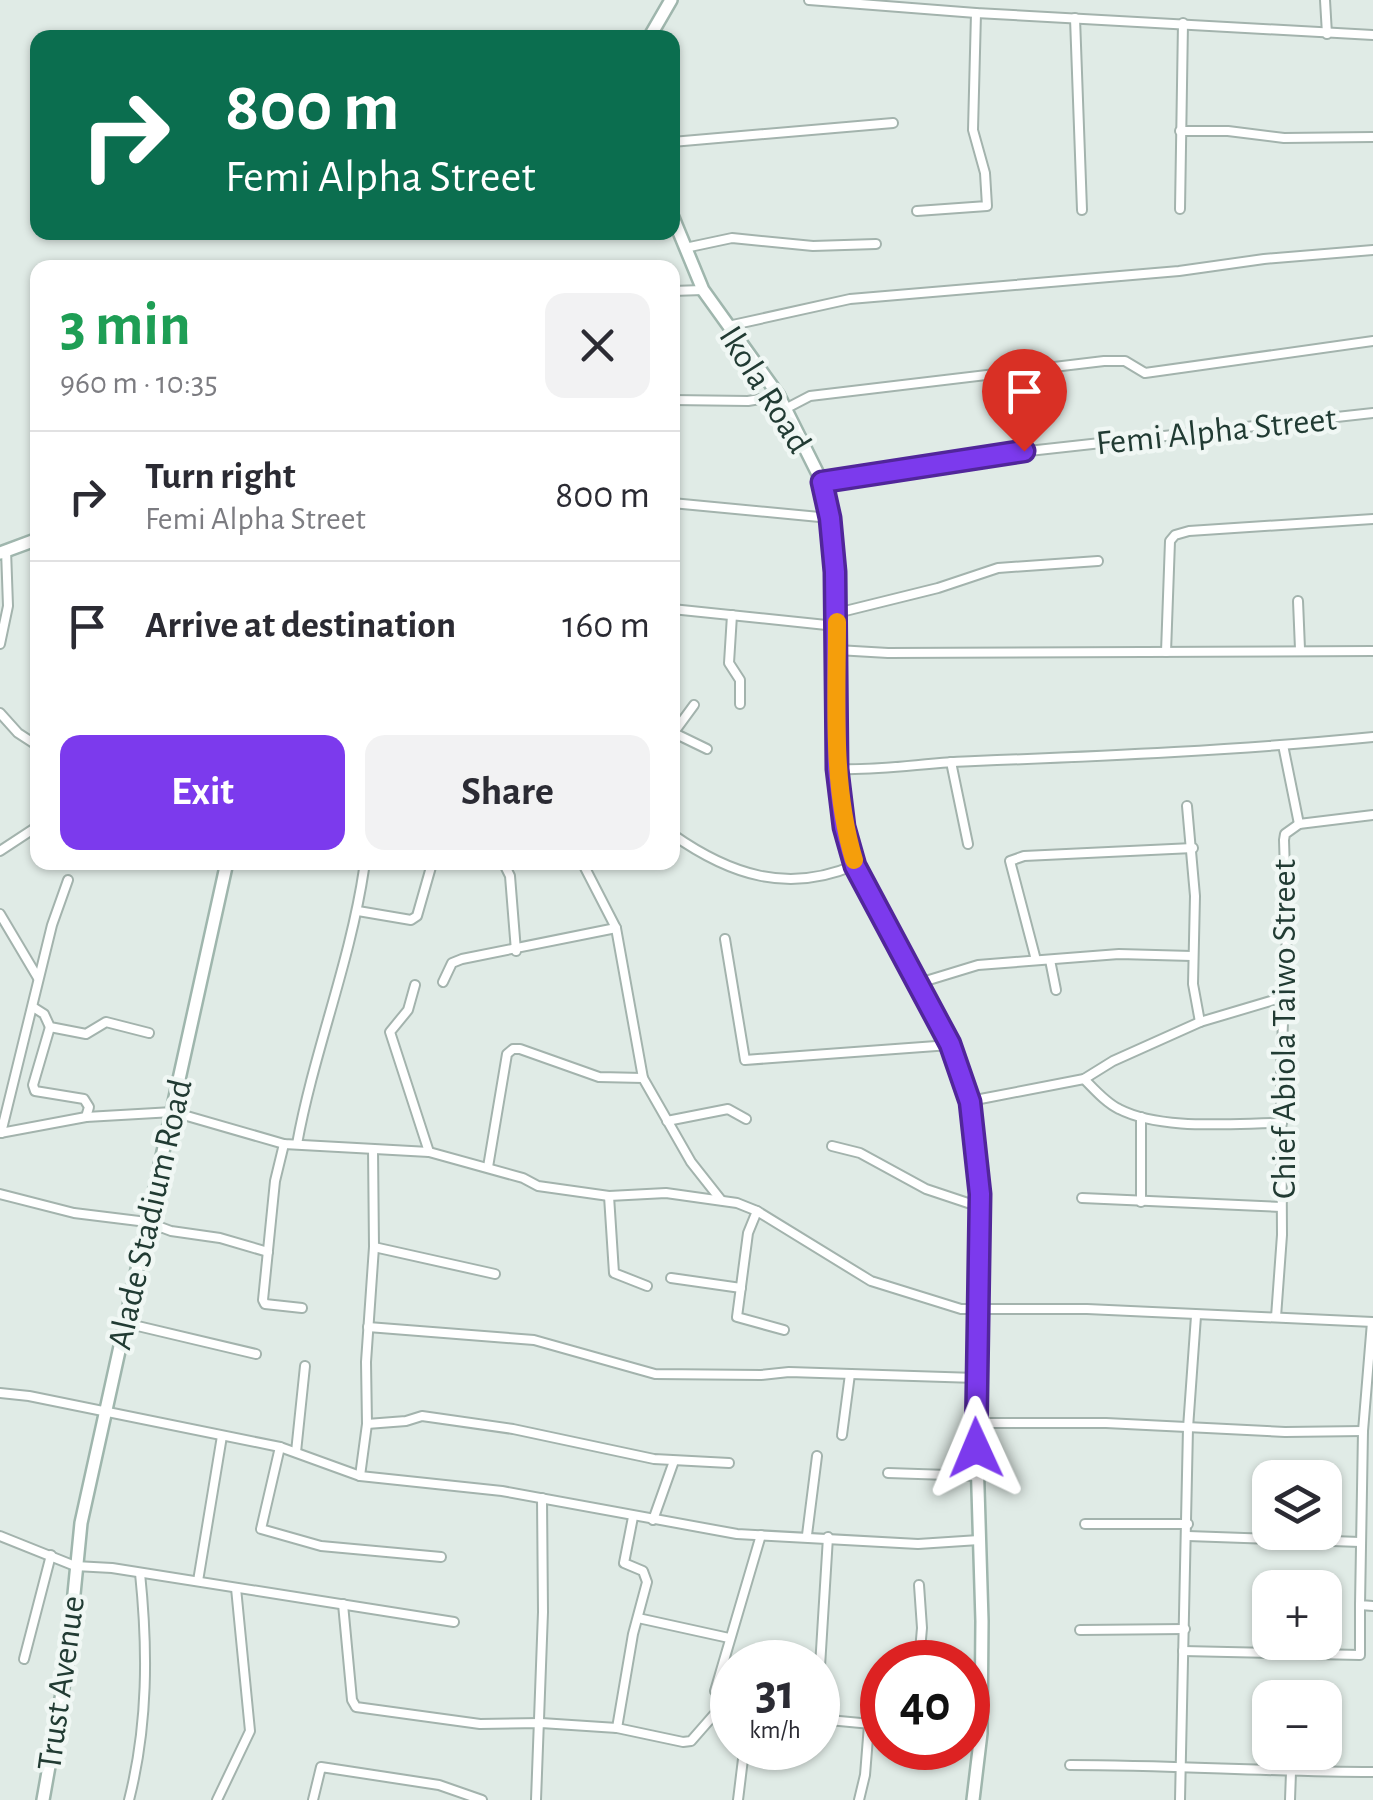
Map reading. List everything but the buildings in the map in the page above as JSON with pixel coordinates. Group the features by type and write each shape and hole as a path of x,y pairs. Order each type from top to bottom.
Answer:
{"street":[{"path":"654,30 671,0"},
{"path":"809,0 1373,35"},
{"path":"1325,0 1327,34"},
{"path":"917,212 988,206 985,173 974,130 976,13"},
{"path":"1075,18 1082,210"},
{"path":"1180,209 1184,23"},
{"path":"680,141 892,123"},
{"path":"1180,131 1228,131 1284,138 1373,137"},
{"name":"Ikola Road","path":"680,237 704,290 786,408 822,482 830,518 837,620 837,769 844,827 855,866 950,1044 970,1102 980,1207 976,1640"},
{"path":"684,248 732,238 813,246 876,244"},
{"path":"728,326 850,299 1373,250"},
{"path":"680,291 704,290"},
{"path":"786,408 810,396 1077,363 1125,361 1145,373 1373,340"},
{"path":"680,400 748,401 779,396"},
{"name":"Femi Alpha Street","path":"822,482 975,457 1373,413"},
{"path":"680,504 830,518"},
{"path":"1166,652 1170,541 1175,535 1373,518"},
{"path":"0,644 8,606 3,552 30,543"},
{"path":"680,610 837,620 998,568 1098,561"},
{"path":"1298,601 1300,649"},
{"path":"732,615 730,663 740,680 740,704"},
{"path":"837,650 1373,651"},
{"path":"680,725 694,705"},
{"path":"0,712 30,741"},
{"path":"837,769 878,770 950,762 1283,745 1373,736"},
{"path":"680,737 707,749"},
{"path":"1283,745 1300,824"},
{"path":"950,762 968,844"},
{"path":"1187,806 1195,896 1192,956 1200,1022"},
{"name":"Chief Abiola Taiwo Street","path":"1276,1316 1287,933 1285,834 1300,824 1373,815"},
{"path":"0,851 30,831"},
{"path":"680,838 731,866 784,881 806,881 855,866"},
{"path":"1036,960 1010,861 1024,856 1193,848"},
{"name":"Alade Stadium Road","path":"76,1566 81,1523 124,1322 225,870"},
{"path":"297,1144 358,911 364,870"},
{"path":"358,911 411,920 417,916 430,870"},
{"path":"507,870 516,951"},
{"path":"586,870 616,928 643,1078 691,1162 721,1200"},
{"path":"68,880 38,978 0,1133 86,1117 173,1112 284,1144 429,1152 488,1167 538,1186 609,1196 666,1193 721,1200 758,1211 871,1280 961,1309 1087,1309 1372,1322 1362,1431 1360,1656 1183,1651"},
{"path":"0,914 38,978"},
{"path":"443,982 452,962 616,928"},
{"path":"725,939 745,1060 950,1044"},
{"path":"920,984 978,965 1119,954 1192,956"},
{"path":"1050,960 1056,990"},
{"path":"415,985 408,1010 390,1032 429,1152"},
{"path":"970,1102 1084,1079 1113,1061 1200,1022 1284,996"},
{"path":"32,1007 44,1014 50,1027 32,1085 35,1091 48,1095 84,1099 89,1107 86,1117"},
{"path":"50,1027 86,1034 106,1022 150,1033"},
{"path":"488,1167 512,1049 545,1056 577,1072 598,1077 643,1078"},
{"path":"1084,1079 1115,1108 1140,1118 1203,1123 1282,1122"},
{"path":"666,1121 724,1109 746,1119"},
{"path":"1140,1118 1141,1202"},
{"path":"284,1144 275,1181 264,1302 302,1308"},
{"path":"832,1146 860,1153 926,1190 980,1207"},
{"path":"360,1476 367,1424 374,1247 373,1148"},
{"path":"0,1194 74,1213 147,1222 268,1252"},
{"path":"609,1196 614,1273 647,1286"},
{"path":"1082,1198 1281,1208"},
{"path":"758,1211 748,1233 739,1319 784,1330"},
{"path":"374,1247 495,1274"},
{"path":"671,1278 740,1288"},
{"path":"1180,1800 1188,1428 1196,1316"},
{"path":"124,1322 256,1354"},
{"path":"368,1327 534,1340 654,1374 976,1378"},
{"path":"296,1452 305,1366"},
{"path":"842,1435 850,1374"},
{"path":"0,1393 280,1447 360,1476 542,1498 633,1517 761,1535 918,1544 979,1540"},
{"path":"367,1424 422,1416 512,1429 628,1455 729,1463"},
{"path":"976,1423 1362,1431"},
{"path":"198,1581 222,1436"},
{"path":"280,1447 261,1529 321,1546 440,1557"},
{"path":"807,1536 816,1456"},
{"path":"653,1520 674,1460"},
{"path":"888,1474 978,1476"},
{"path":"536,1800 542,1498"},
{"path":"618,1728 646,1576 624,1563 633,1517"},
{"path":"1085,1524 1188,1524"},
{"path":"638,1618 729,1638 761,1535"},
{"path":"0,1536 76,1566 198,1581 454,1622"},
{"path":"822,1640 828,1536"},
{"path":"1188,1536 1360,1542"},
{"path":"24,1659 50,1554"},
{"name":"Trust Avenue","path":"43,1800 67,1665 76,1566"},
{"path":"129,1800 136,1783 147,1675 140,1573"},
{"path":"919,1585 921,1640"},
{"path":"217,1800 250,1731 236,1588"},
{"path":"343,1604 352,1700 356,1706 480,1724 618,1728 687,1742 710,1716"},
{"path":"1360,1605 1373,1606"},
{"path":"1080,1630 1185,1629"},
{"path":"1070,1766 1181,1765 1373,1772"},
{"path":"313,1800 322,1767 438,1785 482,1800"},
{"path":"738,1800 742,1770"},
{"path":"858,1800 864,1770"},
{"name":"Ikola Road","path":"973,1770 973,1800"},
{"path":"1290,1800 1291,1772"}],"slow traffic":[{"path":"837,622 837,769 844,827 854,860"}],"route":[{"path":"976,1448 980,1194 970,1102 950,1044 855,866 844,827 837,769 835,572 822,482 1024,451"}]}
